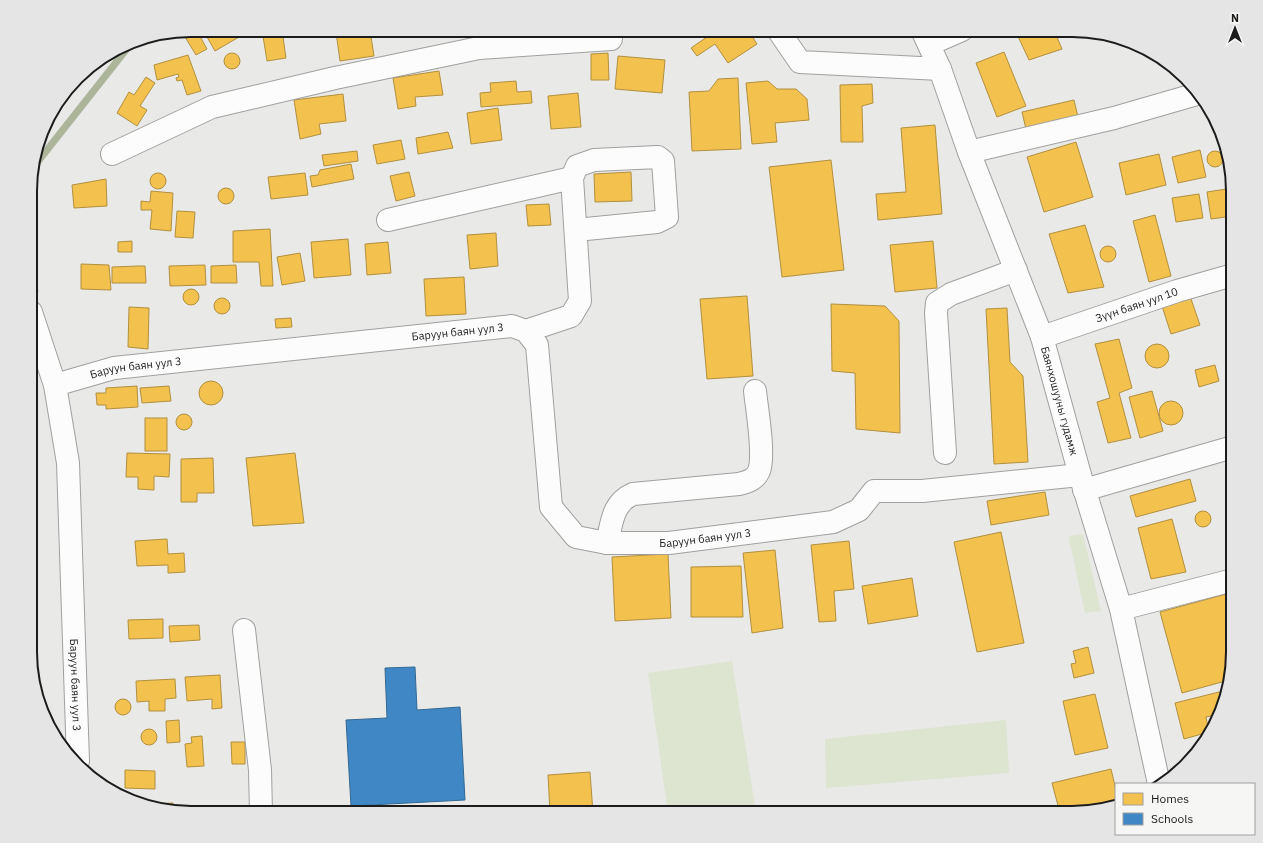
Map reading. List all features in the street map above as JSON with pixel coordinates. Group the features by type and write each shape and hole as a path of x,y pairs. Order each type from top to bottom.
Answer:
{"street":[{"path":"783,37 800,62 940,69"},
{"name":"Баянхошууны гудамж","path":"926,37 940,69 969,152 1042,337 1082,482 1121,608 1159,779"},
{"path":"112,154 212,107 335,78 478,39 611,39"},
{"path":"969,152 1114,118 1193,95"},
{"path":"526,330 571,316 580,301 572,178 577,166 594,160 658,157 663,162 667,217 657,222 576,230"},
{"path":"388,220 572,178"},
{"path":"945,453 936,313 937,304 950,294 1016,270"},
{"name":"Зүүн баян уул 10","path":"1042,337 1177,291 1226,277"},
{"name":"Баруун баян уул 3","path":"78,757 68,464 55,385 114,368 512,326 526,330 538,345 551,507 576,537 607,543 669,543 833,522 859,510 874,491 922,491 1082,482"},
{"path":"37,330 55,385"},
{"path":"607,543 618,503 624,498 633,494 739,484 748,482 755,477 759,471 761,458 756,391"},
{"path":"1082,482 1226,449"},
{"path":"1121,608 1226,582"},
{"path":"244,630 260,770 261,806"}],"green space":[{"path":"1083,534 1101,611 1085,613 1069,539 1070,536"},
{"path":"732,661 755,806 667,806 648,673"},
{"path":"1006,720 1009,773 826,788 825,739"}],"building: Homes":[{"path":"185,37 200,37 207,49 196,55"},
{"path":"207,37 239,37 215,51"},
{"path":"263,37 283,37 286,58 267,61"},
{"path":"337,37 371,37 374,56 340,61"},
{"path":"707,37 752,37 757,44 728,63 715,44 697,56 691,48"},
{"path":"1018,37 1057,37 1062,49 1029,60"},
{"path":"1004,52 1026,106 997,117 976,63"},
{"path":"229,53 235,53 240,58 238,67 235,69 229,69 224,64 224,58"},
{"path":"608,53 609,80 591,80 591,54"},
{"path":"188,55 201,91 187,95 182,80 177,81 176,78 179,77 178,74 157,80 154,65"},
{"path":"618,56 665,60 662,93 615,89"},
{"path":"439,71 443,95 415,97 416,106 398,109 393,78"},
{"path":"146,77 155,83 140,106 147,110 137,126 117,113 129,92 134,95"},
{"path":"738,78 741,149 692,151 689,92 709,91 718,79"},
{"path":"516,81 517,92 531,91 532,103 481,107 480,93 491,92 490,83"},
{"path":"768,81 777,89 796,89 807,99 809,120 775,123 777,142 752,144 746,83"},
{"path":"872,84 873,103 862,106 863,142 841,142 840,85"},
{"path":"578,93 581,127 551,129 548,96"},
{"path":"343,94 346,121 319,124 321,134 300,139 294,100"},
{"path":"1074,100 1078,117 1026,129 1022,112"},
{"path":"498,108 502,140 471,144 467,113"},
{"path":"935,125 942,214 878,220 876,194 906,192 901,128"},
{"path":"448,132 453,148 418,154 416,138"},
{"path":"401,140 405,159 377,164 373,145"},
{"path":"1076,142 1093,197 1044,212 1027,157"},
{"path":"1200,150 1206,177 1178,183 1172,157"},
{"path":"357,151 358,161 324,166 322,155"},
{"path":"1212,151 1218,151 1221,153 1223,162 1221,165 1218,167 1212,167 1209,165 1207,162 1207,156 1209,153"},
{"path":"1159,154 1166,185 1126,195 1119,163"},
{"path":"831,160 844,270 782,277 769,167"},
{"path":"351,164 354,179 312,187 310,176 318,175 320,170"},
{"path":"409,172 415,196 396,201 390,176"},
{"path":"631,172 632,201 595,202 594,174"},
{"path":"155,173 161,173 166,178 164,187 161,189 155,189 150,184 150,178"},
{"path":"305,173 308,195 271,199 268,177"},
{"path":"106,179 107,206 74,208 72,185"},
{"path":"223,188 229,188 234,193 232,202 229,204 223,204 218,199 218,193"},
{"path":"1226,189 1226,217 1211,219 1207,192"},
{"path":"151,191 173,193 171,231 150,229 152,210 141,210 141,201 150,202"},
{"path":"1199,194 1203,218 1176,222 1172,198"},
{"path":"549,204 551,225 528,226 526,205"},
{"path":"177,211 195,212 193,238 175,237"},
{"path":"1155,215 1171,276 1149,282 1133,221"},
{"path":"1085,225 1104,287 1068,293 1049,234"},
{"path":"270,229 273,286 261,286 259,262 233,262 233,231"},
{"path":"496,233 498,266 470,269 467,235"},
{"path":"348,239 351,275 314,278 311,242"},
{"path":"132,241 132,252 118,252 118,242"},
{"path":"933,241 937,288 895,292 890,245"},
{"path":"388,242 391,273 367,275 365,244"},
{"path":"1105,246 1111,246 1116,251 1114,260 1111,262 1105,262 1100,257 1100,251"},
{"path":"300,253 305,281 282,285 277,257"},
{"path":"81,264 109,265 111,290 81,289"},
{"path":"205,265 206,285 170,286 169,266"},
{"path":"236,265 237,283 211,283 211,266"},
{"path":"145,266 146,283 112,283 112,267"},
{"path":"464,277 466,314 426,316 424,279"},
{"path":"188,289 194,289 199,294 197,303 194,305 188,305 183,300 183,294"},
{"path":"747,296 753,376 707,379 700,299"},
{"path":"1190,296 1200,325 1171,334 1162,306"},
{"path":"219,298 225,298 230,303 228,312 225,314 219,314 214,309 214,303"},
{"path":"831,304 885,306 899,321 900,433 856,429 855,373 832,371"},
{"path":"129,307 149,308 148,349 128,347"},
{"path":"1007,308 1010,362 1023,376 1028,462 994,464 986,309"},
{"path":"291,318 292,327 276,328 275,319"},
{"path":"1119,339 1132,388 1119,393 1131,438 1108,443 1097,402 1110,398 1095,344"},
{"path":"1157,344 1162,345 1168,351 1168,361 1162,367 1157,368 1152,367 1146,361 1145,356 1146,351 1152,345"},
{"path":"1215,365 1219,381 1199,387 1195,370"},
{"path":"211,381 216,382 222,388 222,398 216,404 211,405 206,404 200,398 199,393 200,388 206,382"},
{"path":"137,386 138,407 106,409 106,405 97,405 96,393 106,393 106,388"},
{"path":"169,386 171,401 142,403 140,388"},
{"path":"1152,391 1163,431 1140,438 1129,397"},
{"path":"1171,401 1179,405 1183,413 1179,421 1171,425 1163,421 1159,413 1163,405"},
{"path":"181,414 187,414 192,419 190,428 187,430 181,430 176,425 176,419"},
{"path":"145,418 167,418 167,451 145,451"},
{"path":"127,453 170,454 169,477 154,476 154,490 138,489 138,477 126,477"},
{"path":"295,453 304,523 253,526 246,458"},
{"path":"213,458 214,493 197,493 197,502 181,502 181,459"},
{"path":"1190,479 1196,501 1136,517 1130,496"},
{"path":"1045,492 1049,515 991,525 987,501"},
{"path":"1200,511 1206,511 1211,516 1209,525 1206,527 1200,527 1195,522 1195,516"},
{"path":"1172,519 1186,572 1151,579 1138,528"},
{"path":"1001,532 1024,643 977,652 954,542"},
{"path":"167,539 168,554 184,553 185,572 168,573 168,565 137,566 135,541"},
{"path":"849,541 854,589 834,591 836,621 819,622 811,545"},
{"path":"775,550 783,628 752,633 743,553"},
{"path":"668,554 671,618 615,621 612,557"},
{"path":"741,566 743,617 691,617 691,567"},
{"path":"912,578 918,616 868,624 862,586"},
{"path":"1226,594 1226,662 1223,682 1182,693 1160,612"},
{"path":"163,619 163,638 129,639 128,620"},
{"path":"199,625 200,640 170,642 169,626"},
{"path":"1088,647 1094,673 1074,678 1071,664 1076,663 1073,651"},
{"path":"220,675 222,708 212,709 212,699 187,701 185,677"},
{"path":"175,679 176,698 165,699 165,711 149,711 149,701 137,702 136,681"},
{"path":"1221,691 1212,716 1206,717 1208,724 1202,734 1184,739 1175,703"},
{"path":"1095,694 1108,748 1075,755 1063,701"},
{"path":"120,699 126,699 131,704 129,713 126,715 120,715 115,710 115,704"},
{"path":"179,720 180,742 167,743 166,721"},
{"path":"146,729 152,729 157,734 155,743 152,745 146,745 141,740 141,734"},
{"path":"202,736 204,766 187,767 185,744 192,743 191,737"},
{"path":"231,742 245,742 245,764 232,764"},
{"path":"1111,769 1115,786 1115,800 1092,805 1058,806 1052,783"},
{"path":"125,770 155,771 155,789 125,788"},
{"path":"590,772 592,806 550,806 548,775"},
{"path":"163,803 173,803 173,805 171,805"}],"building: Schools":[{"path":"415,667 417,710 460,707 465,800 351,806 346,720 387,718 385,668"}],"waterway":[{"path":"41,158 124,53"}]}
